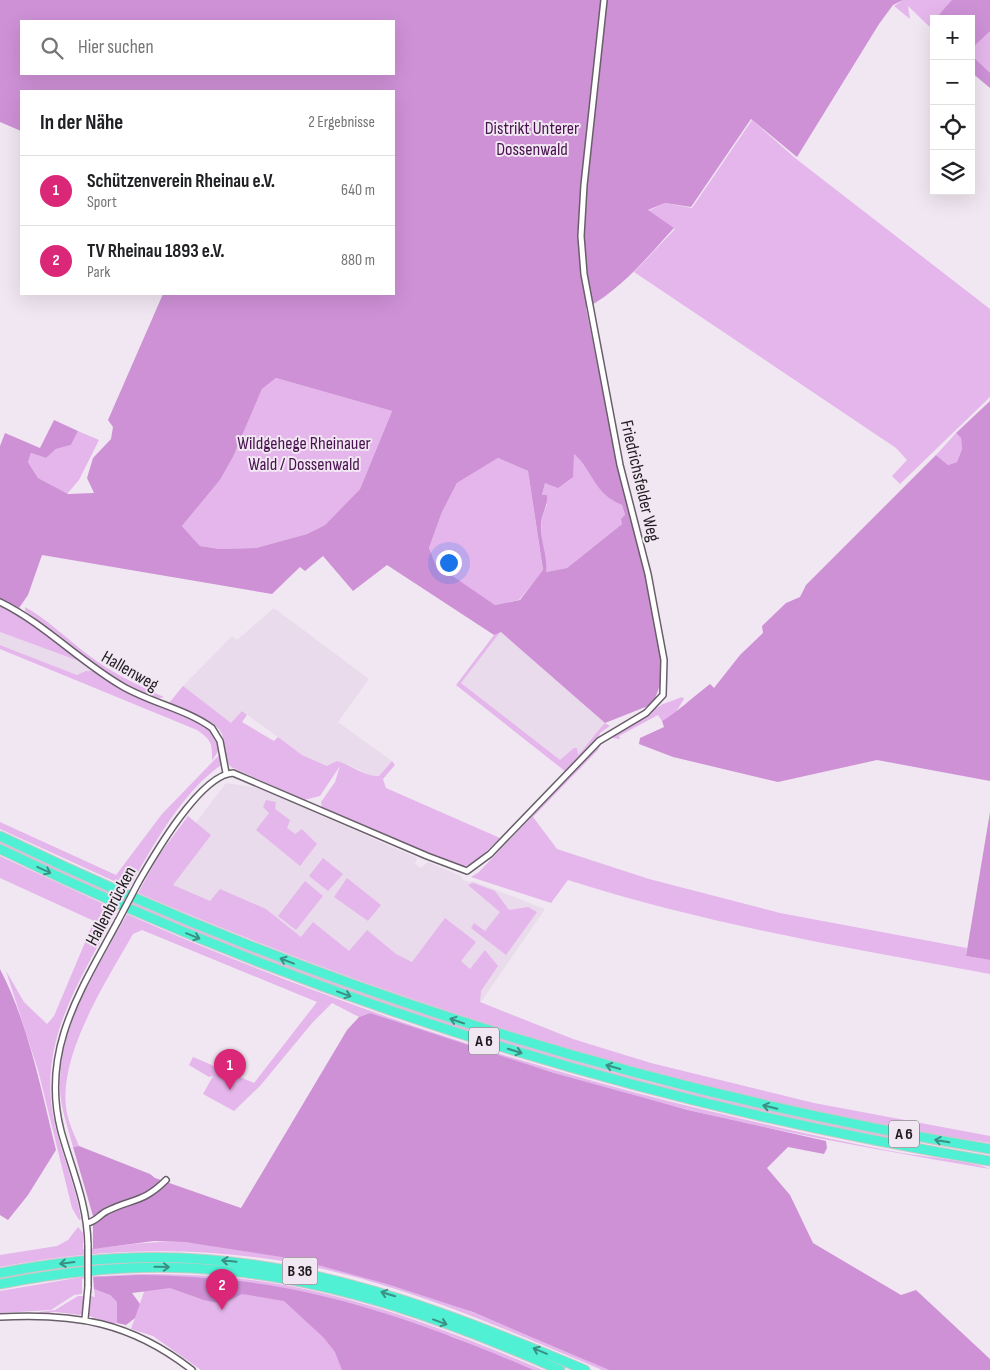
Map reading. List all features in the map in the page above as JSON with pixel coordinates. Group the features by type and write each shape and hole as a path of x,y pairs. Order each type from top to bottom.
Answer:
{"highway":[{"name":"A 6","path":"0,836 105,885 250,946 464,1023 601,1064 739,1100 877,1129 990,1149"},
{"name":"A 6","path":"0,849 130,909 249,958 364,1001 477,1040 621,1082 733,1110 867,1139 990,1161"},
{"name":"B 36","path":"0,1273 65,1263 144,1257 208,1259 272,1266 350,1283 408,1300 499,1334 584,1370"},
{"name":"B 36","path":"0,1284 95,1270 159,1267 217,1270 286,1278 354,1294 409,1311 560,1370"}],"street":[{"name":"Friedrichsfelder Weg","path":"226,773 240,775 457,869 467,871 490,854 593,746 607,735 646,713 659,701 664,689 664,660 648,574 620,465 584,274 581,236 584,185 604,0"},
{"name":"Hallenweg","path":"0,602 38,623 97,670 125,688 212,728 220,741 226,773"},
{"name":"Hallenbrücken","path":"85,1319 88,1287 87,1223 80,1188 61,1130 57,1108 57,1058 66,1022 73,1005 138,883 176,823 213,780 226,773"},
{"path":"87,1223 94,1221 105,1212 142,1200 153,1193 166,1180"},
{"path":"0,1317 35,1315 85,1319 113,1327 140,1338 192,1370"}],"shaded area":[{"path":"274,608 369,679 338,722 392,761 379,776 373,777 349,765 327,766 302,755 242,711 231,724 183,688 232,636 237,640"},
{"path":"501,631 605,723 597,732 595,738 567,767 461,683"},
{"path":"0,632 87,664 95,671 77,675 0,645"},
{"path":"226,783 259,788 417,858 415,864 421,868 428,862 461,876 463,880 473,881 545,909 481,1002 157,886 197,821"}],"green space":[{"name":"Distrikt Unterer Dossenwald","path":"0,0 903,0 893,5 879,24 797,157 751,119 691,207 665,203 648,210 674,228 644,261 611,292 586,308 618,466 645,574 662,661 660,685 653,704 605,723 501,632 494,635 387,565 353,591 323,556 305,571 300,567 272,594 42,555 28,595 19,608 0,599 0,446 5,433 40,448 54,420 78,431 71,445 56,449 46,458 31,453 28,462 38,478 68,494 94,493 87,478 93,458 111,439 113,427 108,420 163,295 395,295 395,90 20,90 20,131 0,122","holes":["276,378 392,411 360,489 325,525 307,534 256,548 220,549 200,546 182,526 220,480 233,457 262,389","574,454 599,488 612,500 622,505 625,515 621,519 622,524 567,568 546,572 541,521 546,507 547,495 542,495 545,483 558,488 573,477","498,458 528,471 543,570 520,600 495,605 435,564 429,548 442,512 457,483"]},
{"path":"903,0 990,0 990,79 975,66 975,15 930,15 930,27 908,6 910,19 894,6"},
{"path":"952,0 990,0 990,31 975,45 975,15 939,15"},
{"path":"975,59 990,73 990,88 975,75"},
{"path":"752,120 795,158 990,309 990,397 900,484 892,476 907,460 896,448 634,272 675,229 648,211 665,203 692,208"},
{"name":"Wildgehege Rheinauer Wald / Dossenwald","path":"276,378 392,411 360,489 325,525 307,534 256,548 220,549 200,546 182,526 220,480 233,457 262,389"},
{"path":"990,401 990,781 877,760 778,782 673,757 639,744 640,738 664,727 662,721 710,684 714,688 740,655 763,633 762,626 786,603 800,597 806,585 936,455 948,465 957,462 962,449 961,438 956,433"},
{"path":"78,431 99,440 79,480 67,494 38,478 28,462 31,453 46,458 56,449 71,445"},
{"path":"956,433 961,438 962,449 957,462 948,465 936,455"},
{"path":"573,453 606,495 622,505 625,515 622,524 567,568 546,572 541,529 543,513 547,505 542,495 545,483 573,458"},
{"path":"498,458 528,471 543,571 519,600 495,605 434,564 429,548 442,512 457,483"},
{"path":"0,606 45,631 87,664 0,632"},
{"path":"25,607 105,667 164,697 152,697 116,679 25,611"},
{"path":"501,631 461,683 560,760 574,748 577,748 578,755 605,723 610,726 600,733 599,737 566,772 456,685 494,635"},
{"path":"0,645 77,675 86,671 95,671 123,690 207,727 219,750 212,761 209,740 197,730 0,649"},
{"path":"183,686 231,723 242,711 247,715 242,722 274,741 278,737 302,755 327,766 337,761 368,775 379,776 392,761 395,765 383,779 386,788 500,838 473,864 461,867 322,808 321,802 335,782 340,766 320,796 304,800 231,767 226,760 223,738 219,729 206,720 169,703"},
{"path":"682,697 684,699 676,712 662,721 658,715 619,736 620,739 613,738 613,735 663,704"},
{"path":"602,742 598,750 533,817 557,849 649,879 780,913 967,948 966,956 990,960 990,974 777,934 672,910 568,880 551,903 471,877 479,872"},
{"path":"222,752 224,763 195,788 182,804 159,837 129,888 0,829 0,822 116,875 162,814"},
{"path":"266,800 276,802 275,809 290,820 287,828 295,834 302,829 317,844 300,866 256,830 269,813 263,807"},
{"path":"990,812 990,960 966,956"},
{"path":"188,816 211,835 173,885 210,901 220,889 266,909 301,937 313,922 349,951 367,930 396,954 412,962 445,918 476,942 461,961 470,969 485,950 498,966 481,991 480,1002 573,1039 651,1063 814,1103 990,1136 990,1143 880,1124 772,1102 663,1075 556,1045 450,1012 345,975 241,936 138,893 159,855"},
{"path":"0,841 225,940 301,970 455,1024 533,1049 666,1086 829,1124 908,1139 914,1142 912,1144 738,1107 652,1085 481,1036 397,1008 230,947 114,898 0,845"},
{"path":"0,856 117,910 77,985 57,1036 52,1063 50,1091 54,1120 79,1206 81,1219 79,1220 72,1208 38,1070 6,971 24,1002 47,1024 54,1016 94,921 0,878"},
{"path":"323,858 343,874 328,891 309,876"},
{"path":"347,878 381,905 368,921 334,897"},
{"path":"305,881 323,896 296,930 278,916"},
{"path":"473,883 495,891 509,910 528,907 537,912 506,955 471,928 474,923 485,931 500,912 468,885"},
{"path":"127,914 194,943 330,996 399,1021 539,1066 609,1086 763,1124 902,1153 974,1164 990,1169 802,1135 649,1100 528,1065 370,1013 359,1017 332,1003 313,1022 260,1086 234,1111 203,1094 213,1076 209,1077 189,1065 193,1057 254,1083 317,1002 142,930 133,934 110,974 85,1022 75,1047 68,1072 65,1095 68,1117 79,1146 73,1147 60,1094 61,1063 66,1041 82,997"},
{"path":"0,969 27,1035 56,1150 28,1195 8,1220 0,1215"},
{"path":"370,1013 554,1073 688,1110 826,1141 827,1148 824,1154 788,1147 767,1168 790,1195 813,1243 901,1295 916,1290 990,1359 990,1370 609,1370 473,1312 387,1284 300,1260 185,1242 154,1241 93,1249 93,1216 73,1147 79,1146 150,1174 155,1178 241,1208 347,1030 359,1017"},
{"path":"78,1227 83,1233 83,1249 159,1242 195,1243 270,1255 358,1274 443,1301 485,1317 609,1370 602,1370 440,1304 374,1282 298,1264 256,1257 170,1251 85,1255 0,1267 0,1255 57,1246 68,1240"},
{"path":"140,1274 230,1278 266,1282 317,1292 416,1320 543,1370 534,1370 451,1336 349,1352 342,1370 201,1370 153,1336 131,1329 144,1292 93,1277 82,1279 82,1294 74,1295 51,1310 0,1313 0,1291 82,1277"},
{"path":"140,1275 231,1280 317,1295 412,1322 534,1370 342,1370 335,1352 324,1338 284,1301 242,1294 222,1304 170,1288 132,1293 140,1304 135,1318 126,1325 117,1323 117,1302 110,1295 94,1289 93,1277"},
{"path":"94,1289 110,1295 117,1302 117,1323 113,1324 89,1316 91,1296 95,1297"},
{"path":"78,1296 84,1296 82,1313 80,1315 56,1312 38,1314 39,1312 55,1310"}],"place":[{"name":"Schützenverein Rheinau e.V.","path":"230,1090"},
{"name":"TV Rheinau 1893 e.V.","path":"222,1310"}]}
